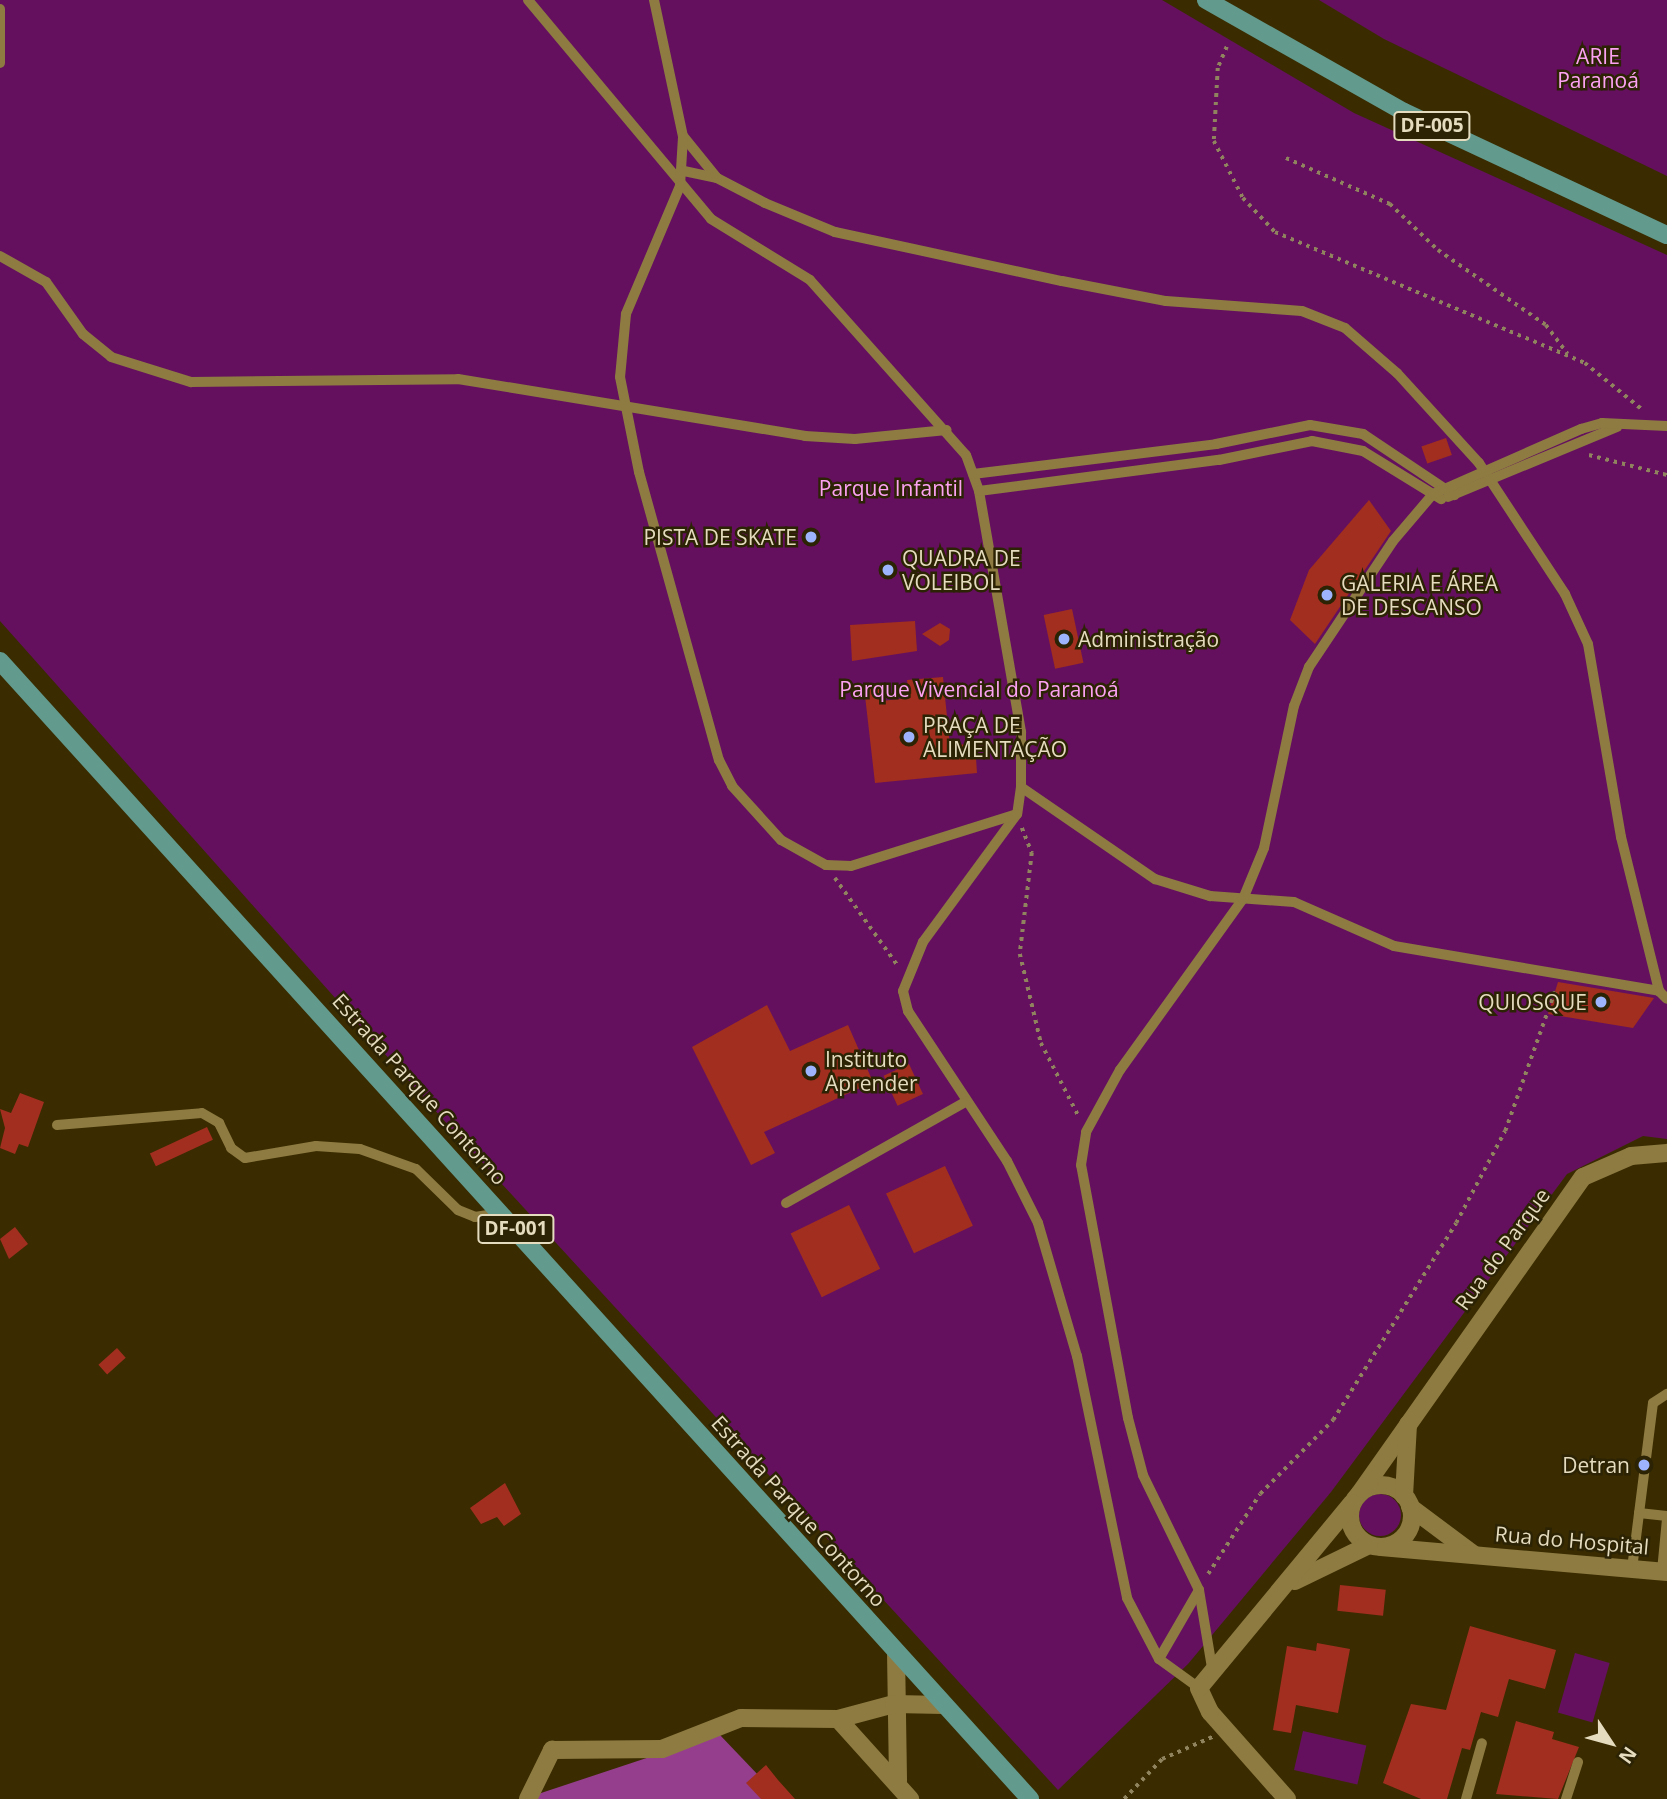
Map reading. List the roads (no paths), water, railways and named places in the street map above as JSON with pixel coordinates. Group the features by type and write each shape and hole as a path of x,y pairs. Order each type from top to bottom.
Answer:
{"main road":[{"name":"DF-005","path":"1206,0 1404,112 1667,234"},
{"name":"Estrada Parque Contorno","path":"0,661 1030,1799"}],"street":[{"name":"Rua do Parque","path":"1199,1688 1212,1668 1283,1589 1356,1498 1583,1177 1631,1156 1667,1153"},
{"path":"1283,1589 1375,1546 1406,1535 1408,1421"},
{"path":"1375,1546 1350,1523 1356,1498 1377,1485 1407,1501 1473,1554"},
{"name":"Rua do Hospital","path":"1375,1546 1446,1558 1473,1554 1632,1569 1665,1565"},
{"path":"896,1652 894,1704 898,1781"},
{"path":"1199,1688 1225,1729 1287,1799"},
{"path":"528,1799 552,1750 662,1749 741,1718 838,1719 894,1704 944,1705"},
{"path":"838,1719 898,1781 910,1799"}],"lane":[{"path":"528,0 710,219 810,280 947,430 973,474 979,491 1021,732 1021,787 1017,814 923,942 906,977 908,1011 965,1102 1007,1161 1038,1223 1077,1356 1127,1598 1159,1659 1199,1688"},
{"path":"654,0 683,136 684,171 626,314 618,345 625,403 719,760 750,810 802,856 825,865 851,866 1017,814"},
{"path":"0,9 0,63"},
{"path":"683,136 717,178"},
{"path":"684,171 717,178 799,218 886,245 1166,301 1323,317 1397,373 1490,479 1566,594 1588,644 1621,836 1663,995 1561,973 1394,946 1294,902 1243,899 1155,879 1021,787"},
{"path":"0,256 46,282 83,334 111,356 191,382 458,379 625,403 805,436 896,438 947,430"},
{"path":"973,474 1216,444 1310,425 1363,434 1403,460 1440,496"},
{"path":"1490,479 1581,429 1662,426"},
{"path":"1212,1668 1199,1590 1143,1475 1128,1418 1081,1165 1086,1132 1120,1070 1243,899 1264,848 1294,706 1309,667 1393,541 1440,496 1490,479 1617,427"},
{"path":"979,491 1312,441 1363,451 1440,496"},
{"path":"1396,470 1403,460"},
{"path":"786,1202 965,1102"},
{"path":"57,1125 202,1113 219,1123 231,1148 245,1158 316,1146 360,1149 416,1169 458,1210 475,1217 501,1213"},
{"path":"1632,1569 1653,1403 1667,1394"},
{"path":"1639,1513 1667,1518 1665,1565"},
{"path":"1159,1659 1199,1590"},
{"path":"1466,1799 1482,1743"},
{"path":"1566,1799 1578,1762"}],"place":[{"name":"PISTA DE SKATE","path":"811,537"},
{"name":"QUADRA DE VOLEIBOL","path":"888,570"},
{"name":"GALERIA E ÁREA DE DESCANSO","path":"1327,595"},
{"name":"Administração","path":"1064,639"},
{"name":"PRAÇA DE ALIMENTAÇÃO","path":"909,737"},
{"name":"QUIOSQUE","path":"1601,1002"},
{"name":"Instituto Aprender","path":"811,1071"},
{"name":"Detran","path":"1644,1465"}],"park label":[{"name":"ARIE Paranoá","path":"1598,68"},
{"name":"Parque Infantil","path":"891,488"},
{"name":"Parque Vivencial do Paranoá","path":"979,689"}]}
